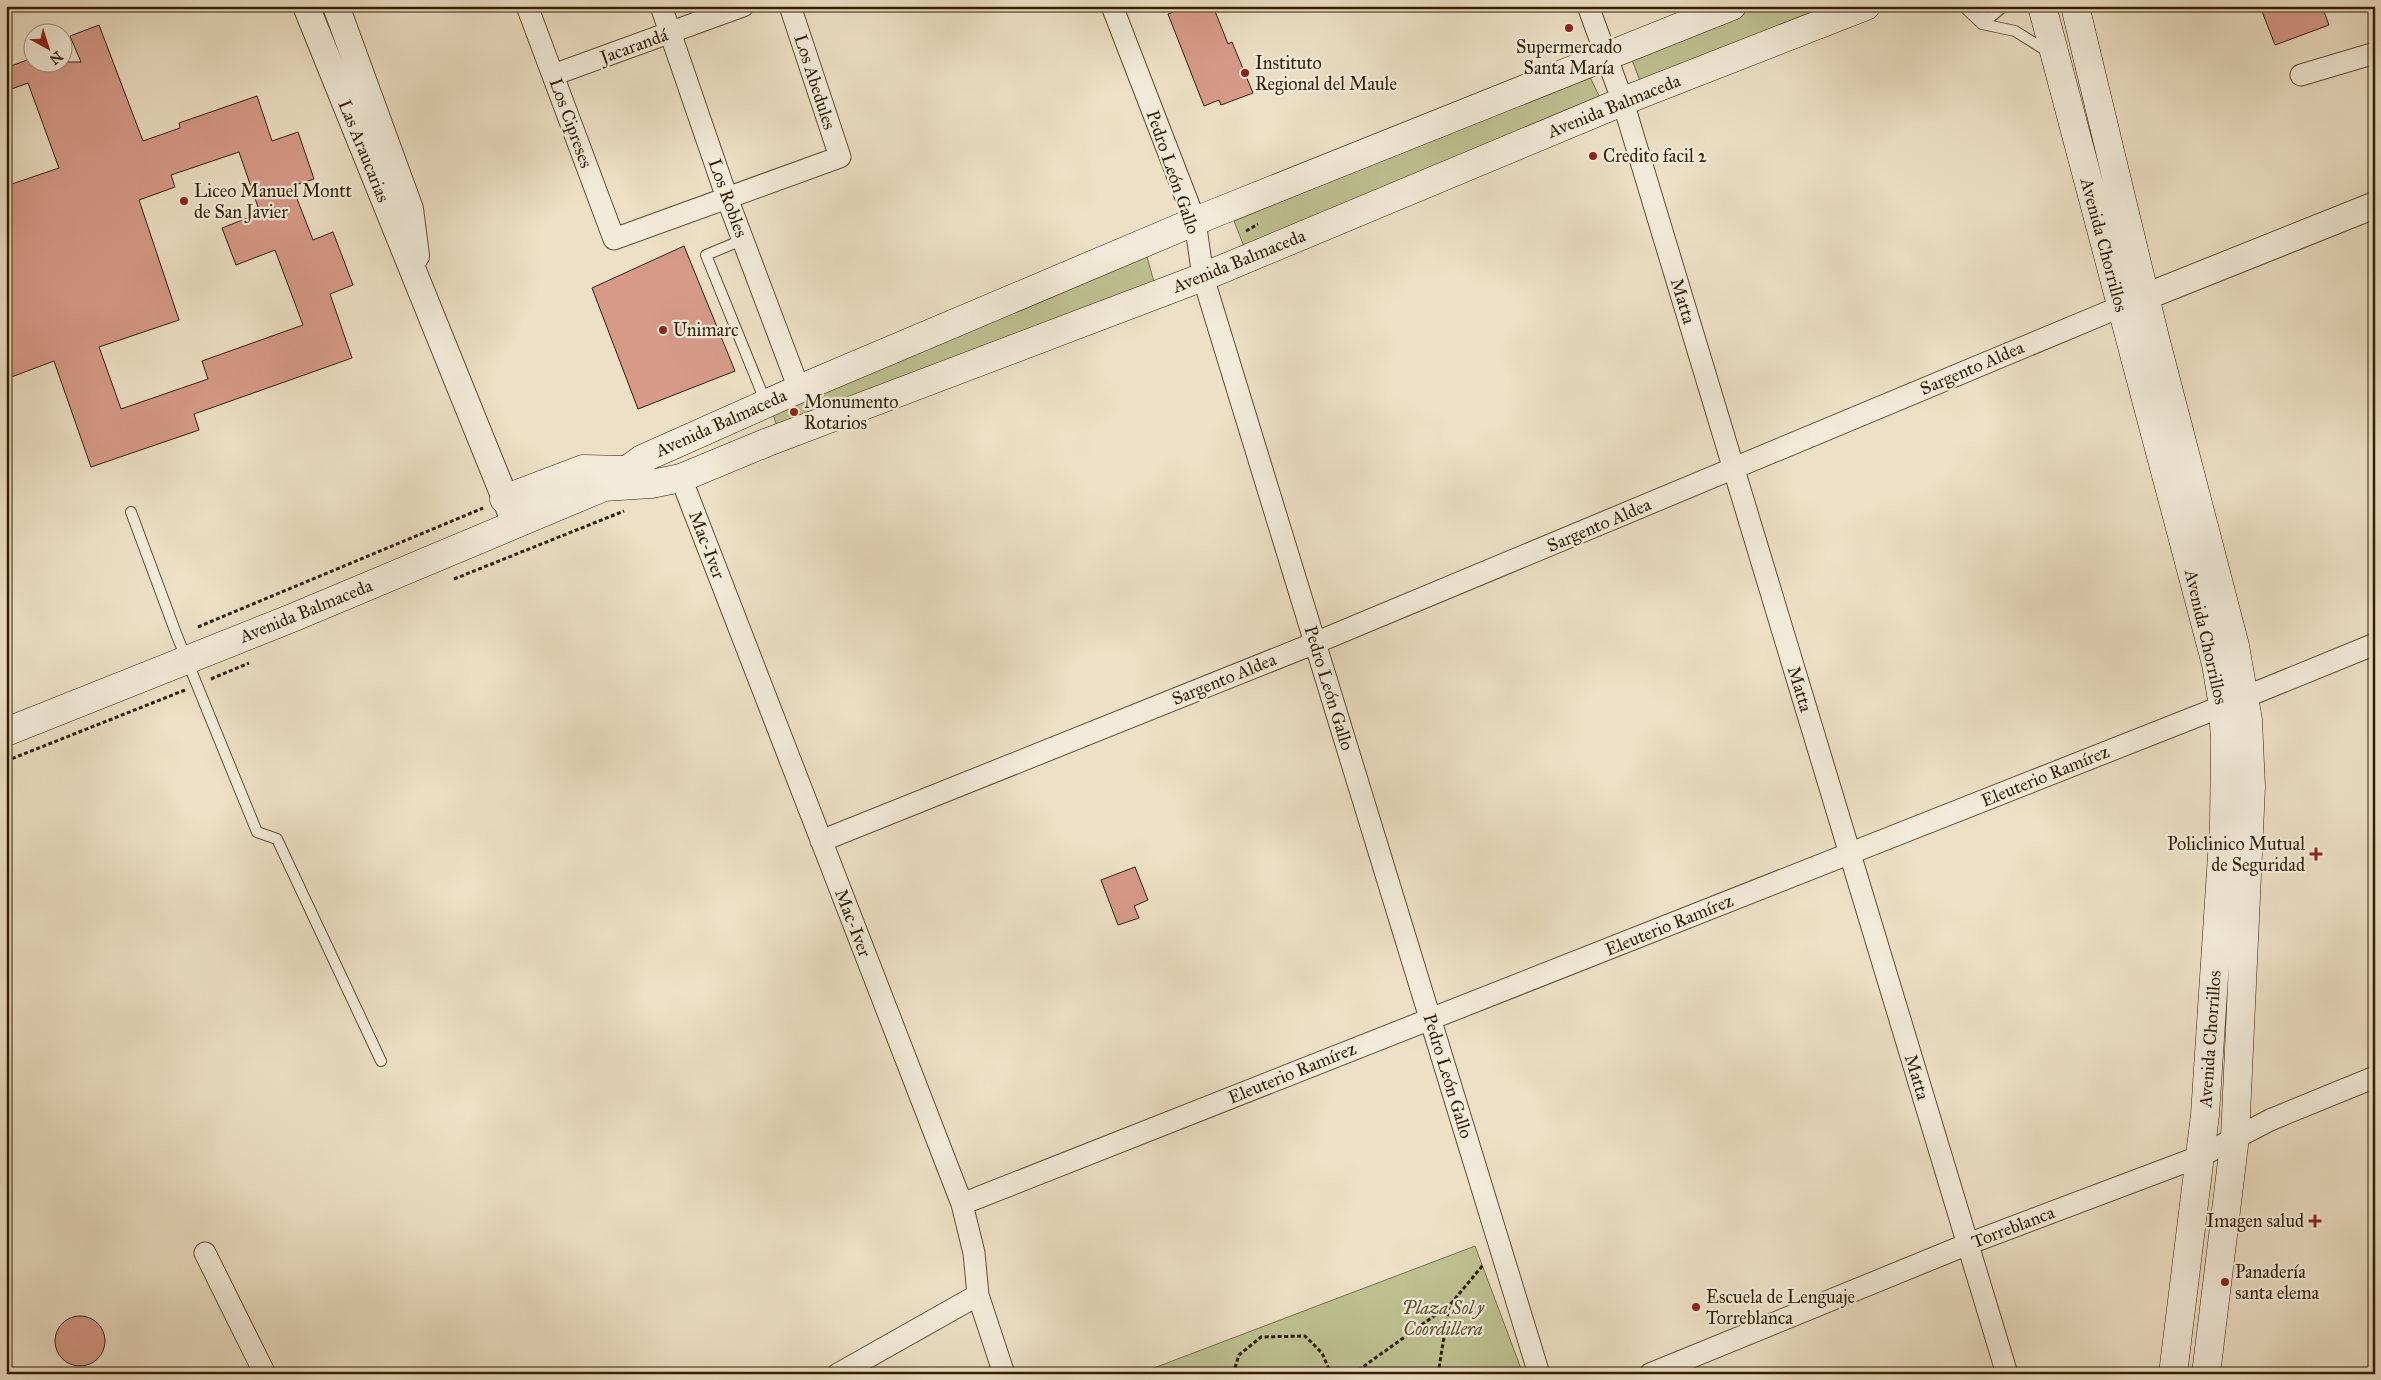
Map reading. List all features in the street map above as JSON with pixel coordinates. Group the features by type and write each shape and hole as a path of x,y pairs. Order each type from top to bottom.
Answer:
{"main road":[{"name":"Avenida Balmaceda","path":"6,732 183,648 515,524 604,487 642,458 799,389 1195,221 1607,58 1732,6"},
{"name":"Avenida Balmaceda","path":"604,487 650,484 681,478 768,442 1203,277 1623,102 1866,6"},
{"name":"Avenida Chorrillos","path":"2042,6 2120,307 2216,664 2251,744 2251,787 2235,1137 2206,1374"},
{"name":"Avenida Chorrillos","path":"2075,6 2145,297 2235,646 2234,702 2225,741 2224,825 2201,1156 2173,1374"},
{"path":"504,499 583,470 628,470"}],"street":[{"name":"Las Araucarias","path":"306,6 515,524"},
{"name":"Las Araucarias","path":"336,6 410,209 422,296"},
{"name":"Los Cipreses","path":"527,6 614,239 726,198"},
{"name":"Los Robles","path":"661,6 726,198 799,389"},
{"name":"Jacarandá","path":"553,75 744,6"},
{"name":"Los Abedules","path":"726,198 840,157 790,6"},
{"name":"Pedro León Gallo","path":"1112,6 1195,221 1203,277 1539,1374"},
{"name":"Matta","path":"1588,6 1623,102 2007,1374"},
{"path":"2301,75 2375,53"},
{"name":"Sargento Aldea","path":"821,841 1315,643 2120,307 2375,205"},
{"name":"Mac-Iver","path":"681,478 962,1204 974,1253 978,1295 1004,1374"},
{"name":"Eleuterio Ramírez","path":"962,1204 2234,702 2375,644"},
{"name":"Torreblanca","path":"1650,1374 1968,1244 2201,1156 2270,1120 2374,1081"},
{"path":"205,1253 265,1374"},
{"path":"838,1374 978,1295"}],"lane":[{"path":"1963,6 1982,24 2015,31 2055,56"},
{"path":"1982,24 1983,6"},
{"path":"1982,24 2004,6"},
{"path":"742,240 706,255 766,404"},
{"path":"131,512 257,832 277,839 381,1061"}],"path":[{"path":"183,648 504,499"},
{"path":"1353,1374 1449,1306 1490,1257 1496,1232"},
{"path":"1438,1374 1449,1306"},
{"path":"1233,1374 1239,1355 1260,1337 1305,1336 1322,1353 1331,1374"}],"green space":[{"path":"1756,6 1832,6 1640,81 1631,57"},
{"path":"1589,75 1601,100 1245,249 1234,221"},
{"path":"1146,253 1155,286 779,433 771,408"},
{"name":"Plaza Sol y Coordillera","path":"1475,1246 1523,1374 1138,1374"}],"building":[{"path":"1189,6 1213,6 1228,44 1232,42 1253,93 1221,105 1219,100 1204,106 1168,14"},
{"path":"2260,6 2322,6 2329,25 2275,45"},
{"path":"99,25 143,141 180,128 179,123 257,96 272,141 298,132 314,179 292,186 313,240 333,232 353,285 330,294 352,358 194,414 199,430 91,467 54,361 6,379 6,186 59,168 28,83 6,91 6,68 22,62 22,72 72,72 72,62 81,62 72,41 72,35","holes":["239,152 260,213 222,228 236,265 275,250 303,325 202,361 208,379 121,409 99,347 179,320 139,200 175,187 171,175"]},
{"name":"Unimarc","path":"684,246 735,371 638,409 592,288"},
{"path":"1135,867 1148,900 1134,906 1139,918 1118,925 1101,880"},
{"path":"80,1316 90,1318 98,1323 103,1331 105,1341 103,1351 98,1359 90,1364 80,1366 70,1364 62,1359 57,1351 55,1341 57,1331 62,1323 70,1318"}],"place":[{"name":"Supermercado Santa María","path":"1569,28"},
{"name":"Instituto Regional del Maule","path":"1245,73"},
{"name":"Credito facil 2","path":"1593,156"},
{"name":"Liceo Manuel Montt de San Javier","path":"184,201"},
{"name":"Unimarc","path":"663,330"},
{"name":"Monumento Rotarios","path":"794,412"},
{"name":"Policlinico Mutual de Seguridad","path":"2316,854"},
{"name":"Imagen salud","path":"2315,1221"},
{"name":"Panadería santa elema","path":"2225,1282"},
{"name":"Escuela de Lenguaje Torreblanca","path":"1696,1307"}]}
